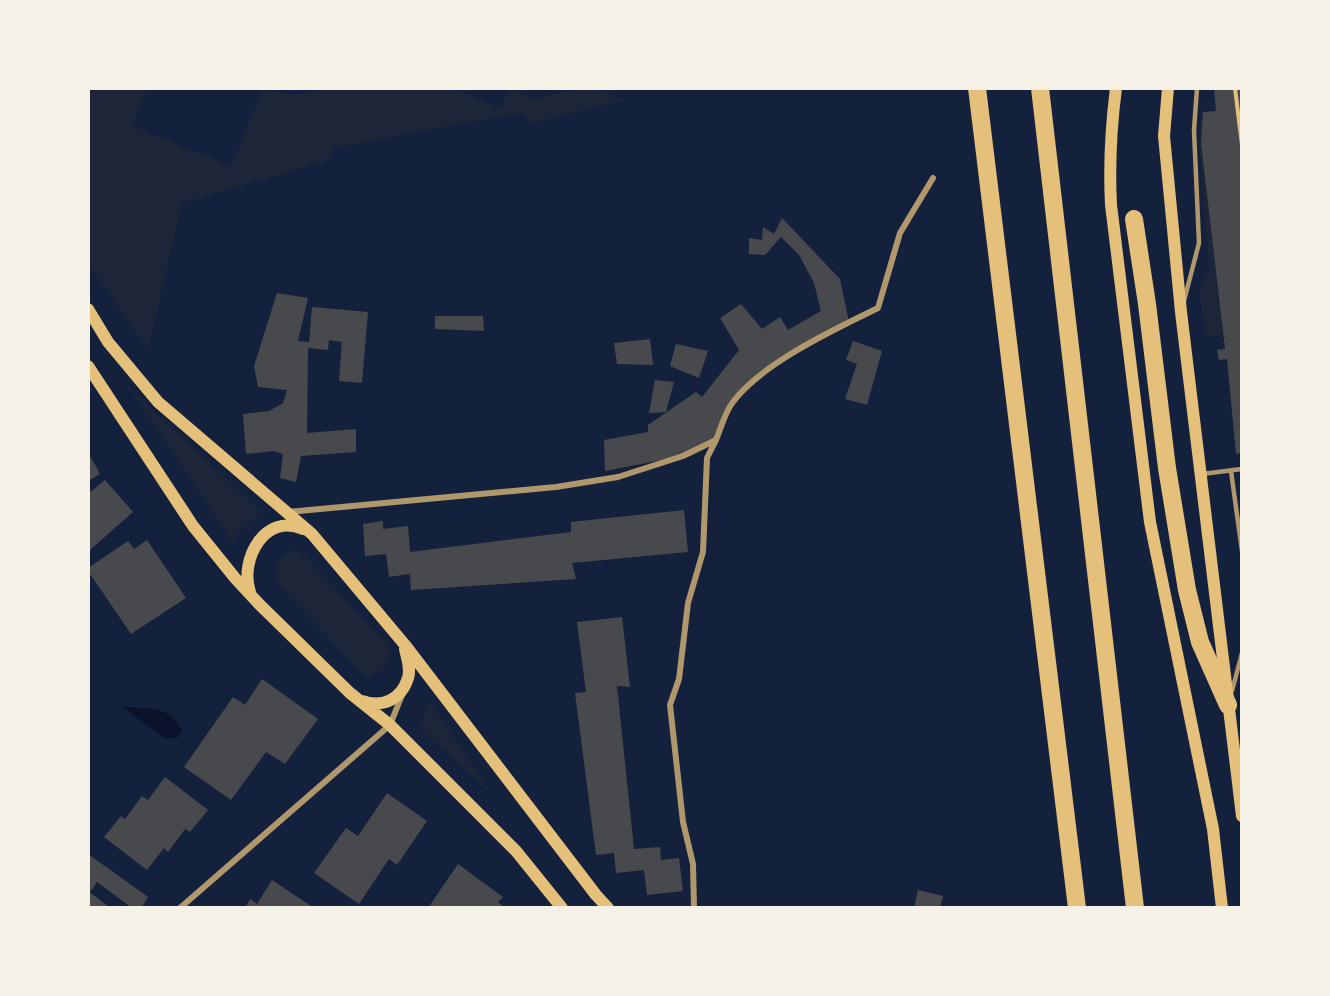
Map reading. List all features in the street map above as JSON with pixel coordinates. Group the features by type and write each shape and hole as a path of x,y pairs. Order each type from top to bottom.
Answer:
{"highway":[{"path":"977,88 1077,908"},
{"path":"1040,88 1135,908"},
{"path":"1134,219 1148,304 1167,468 1187,590 1200,642 1228,705"}],"main road":[{"path":"1116,88 1111,150 1112,213 1150,522 1213,829 1222,908"},
{"path":"1168,88 1164,136 1180,312 1242,816"},
{"path":"88,309 108,342 158,402 312,534 405,645 608,908"},
{"path":"88,366 193,526 219,560 259,604 350,693 390,725 516,851 562,908"},
{"path":"259,604 250,592 247,582 247,568 255,545 278,525 292,525 312,534"},
{"path":"350,693 375,705 386,703 397,696 409,677 405,645"}],"street":[{"path":"694,908 693,864 683,822 670,705 679,679 688,603 703,552 707,458 732,403 752,381 826,334 878,308 900,233 933,178"},
{"path":"287,512 556,487 618,477 683,456 716,440"},
{"path":"180,908 390,725 409,677"}],"lane":[{"path":"1180,312 1199,243 1194,130 1197,88"},
{"path":"1200,474 1242,469"},
{"path":"1232,471 1242,551"},
{"path":"1228,705 1242,653"}],"path":[{"path":"1235,88 1242,145"}],"shaded area":[{"path":"89,89 147,89 132,126 231,166 263,89 284,94 297,94 318,89 452,89 501,108 509,89 533,99 578,89 596,89 624,100 528,124 527,118 520,113 333,148 330,160 182,203 148,350 89,265"},
{"path":"1201,111 1203,112 1201,143 1223,335 1206,337 1199,293 1209,269 1199,142"},
{"path":"131,390 262,512 241,530 233,543"},
{"path":"288,551 296,551 305,555 387,645 390,656 383,670 369,677 358,670 277,583 277,566"},
{"path":"429,701 493,795 419,728"},
{"path":"122,707 149,708 165,712 171,716 182,731 177,738 164,738"}],"building":[{"path":"1214,88 1242,88 1242,453 1236,454 1227,359 1219,360 1217,350 1225,349 1201,143 1203,112 1216,111"},
{"path":"782,218 840,279 849,322 752,381 732,403 716,440 683,456 605,471 604,440 648,432 648,425 696,392 702,397 739,350 720,318 741,304 762,329 780,317 788,330 821,311 814,283 799,255 781,237 765,255 749,254 749,238 762,240 763,227 774,234"},
{"path":"277,293 308,298 298,341 309,342 312,307 368,312 362,383 339,381 342,342 329,340 328,350 308,348 307,433 356,429 356,452 301,456 296,482 280,478 283,454 274,451 246,454 243,414 269,411 283,403 287,390 258,387 254,366"},
{"path":"435,316 483,316 484,331 435,329"},
{"path":"650,339 653,365 617,364 614,343"},
{"path":"853,341 882,351 867,405 845,399 857,364 846,360"},
{"path":"676,344 708,351 699,378 670,366"},
{"path":"655,380 674,382 666,412 649,413"},
{"path":"88,452 100,474 88,481"},
{"path":"105,480 133,512 90,550 88,494"},
{"path":"684,510 688,552 572,563 576,579 411,590 410,574 389,577 386,554 365,556 363,524 383,521 383,529 408,526 410,552 571,532 571,522"},
{"path":"147,540 186,598 131,634 88,568 128,541 134,549"},
{"path":"622,617 630,687 617,686 634,849 660,847 661,860 679,858 683,891 647,895 644,870 616,873 614,853 596,855 575,693 586,692 577,622"},
{"path":"262,679 318,719 285,764 266,752 231,800 184,767 233,697 245,705"},
{"path":"165,777 208,810 190,832 185,829 168,852 164,848 147,870 104,837 121,816 125,819 142,796 148,800"},
{"path":"387,793 427,821 397,865 389,859 359,904 314,873 346,828 358,836"},
{"path":"88,854 148,897 141,908 132,908 97,882 91,891 88,889"},
{"path":"458,864 503,897 498,902 505,908 428,908"},
{"path":"272,880 314,908 245,908 250,899 257,904"},
{"path":"918,890 943,896 940,908 914,908"},
{"path":"88,891 111,908 88,908"}]}
